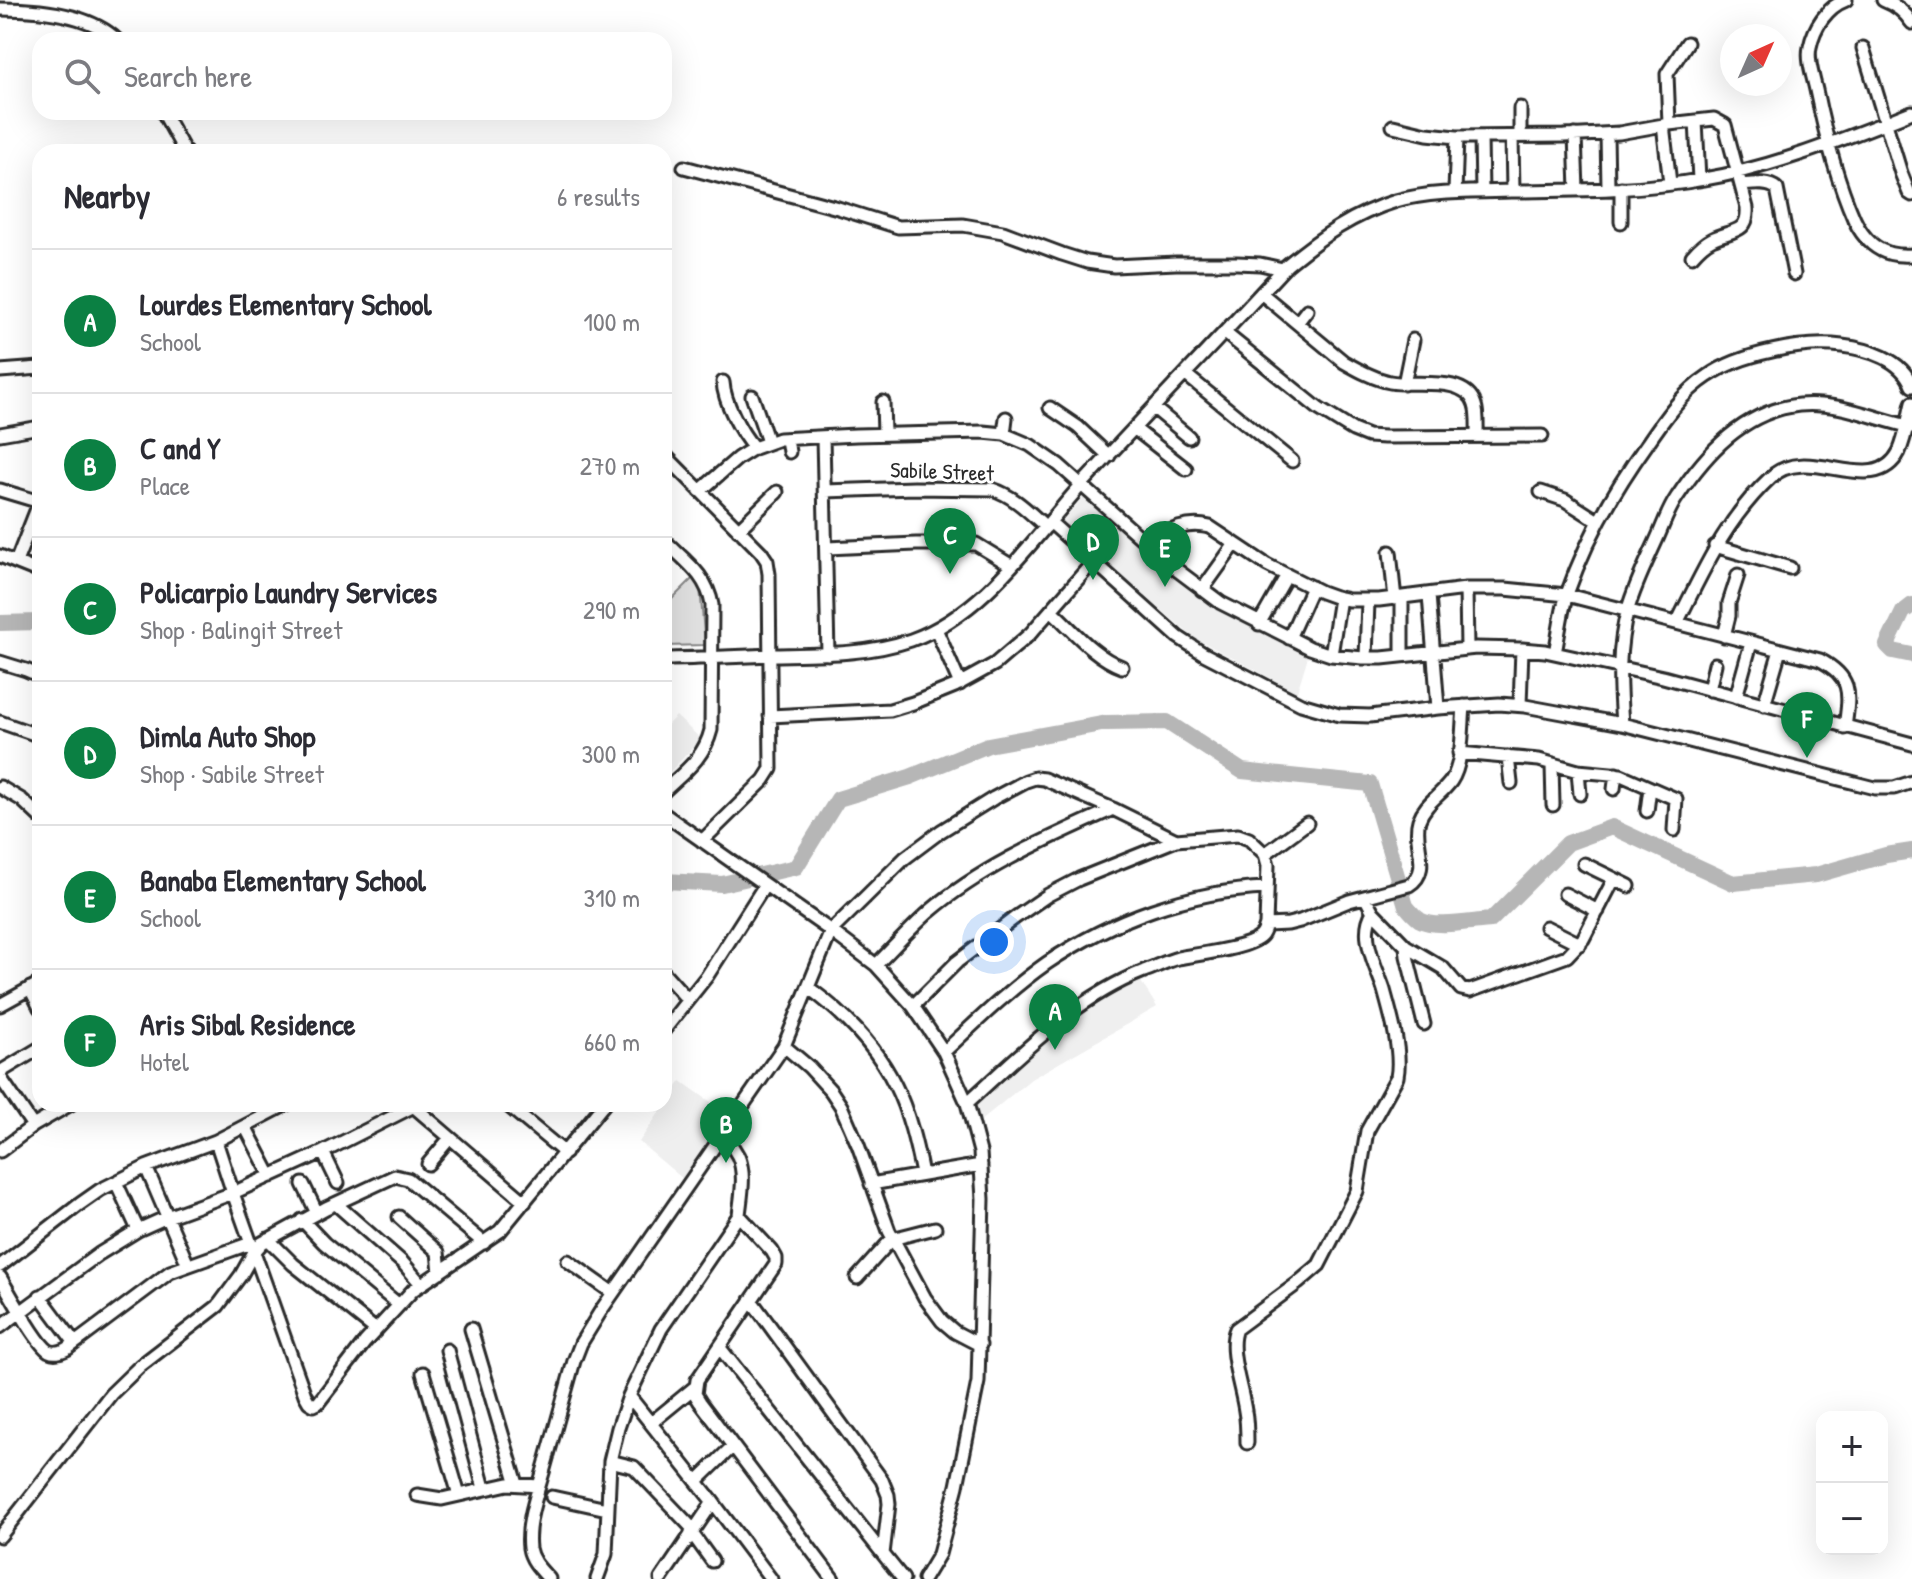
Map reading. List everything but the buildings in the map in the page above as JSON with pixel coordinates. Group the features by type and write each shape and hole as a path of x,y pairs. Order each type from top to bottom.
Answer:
{"street":[{"path":"1846,0 1826,13 1809,49 1827,144 1855,223 1870,243 1884,252 1898,256 1912,255"},
{"path":"1883,0 1906,13 1912,23"},
{"path":"0,9 36,9 78,19 106,32"},
{"path":"1670,183 1667,74 1687,43"},
{"path":"1863,48 1901,173 1912,195"},
{"path":"1513,191 1520,108"},
{"path":"1739,178 1912,112"},
{"path":"1393,126 1457,137 1575,135 1607,134 1714,119 1725,125 1748,213 1740,229 1709,240 1692,256"},
{"path":"167,120 181,144"},
{"path":"1696,121 1699,180"},
{"path":"1607,134 1608,188"},
{"path":"1575,135 1577,190"},
{"path":"1455,192 1457,137"},
{"path":"1481,137 1482,192"},
{"path":"684,167 898,227 963,225 1003,232 1087,262 1114,266 1237,263 1283,269"},
{"path":"672,659 828,654 879,648 911,640 936,629 965,610 1012,566 1083,484 1283,269 1320,238 1357,216 1398,201 1455,192 1621,188 1739,178 1773,185 1777,189 1794,274"},
{"path":"1621,188 1621,222"},
{"path":"1261,293 1357,370 1388,382 1453,385 1466,392 1475,406 1477,436"},
{"path":"1297,323 1307,310"},
{"path":"1225,333 1319,409 1368,436 1542,436"},
{"path":"1404,384 1413,340"},
{"path":"1555,653 1567,595 1598,521 1657,428 1706,377 1750,357 1779,350 1838,345 1869,352 1892,362 1902,369 1912,386"},
{"path":"0,371 32,369"},
{"path":"1186,375 1292,461"},
{"path":"723,382 739,428 754,448"},
{"path":"752,396 768,442"},
{"path":"883,402 884,434"},
{"path":"1677,623 1715,546 1734,518 1776,471 1793,464 1825,466 1849,472 1885,467 1897,455 1903,442 1909,427 1912,403"},
{"path":"1622,724 1618,667 1628,610 1641,573 1676,497 1722,442 1748,421 1767,411 1799,405 1839,407 1909,427"},
{"path":"1050,408 1078,427 1109,456"},
{"path":"1154,408 1189,437"},
{"path":"1004,434 1006,418"},
{"path":"0,434 32,428"},
{"path":"1135,429 1186,469"},
{"path":"700,491 738,458 768,442 884,434 1004,434 1030,445 1059,465 1177,570 1221,603 1259,624 1331,655 1366,658 1467,649 1522,649 1555,653 1912,744"},
{"path":"823,437 828,654"},
{"path":"787,439 789,452"},
{"path":"672,462 761,552 767,561 769,574 770,773 702,841"},
{"name":"Sabile Street","path":"825,491 984,488 1003,493 1048,524 1178,637 1204,654 1301,704 1339,715 1370,716 1464,706 1520,705 1622,724 1875,788 1894,788 1912,782"},
{"path":"0,490 32,500"},
{"path":"738,530 777,492"},
{"path":"1541,492 1565,500 1598,521"},
{"path":"16,562 32,522"},
{"path":"1148,542 1193,524 1210,527 1250,555 1340,598 1368,601 1466,589 1567,595 1820,660 1843,677 1848,698 1845,728"},
{"path":"827,548 976,544 1012,566"},
{"path":"1202,590 1235,544"},
{"path":"1715,546 1790,568"},
{"path":"672,548 703,579 712,605 709,740 696,761 672,784"},
{"path":"1390,552 1398,598 1402,655"},
{"path":"0,556 32,569"},
{"path":"770,716 890,710 960,684 995,664 1030,634 1093,562"},
{"path":"1259,624 1287,575"},
{"path":"1724,636 1729,603 1738,575"},
{"path":"1289,638 1312,587"},
{"path":"1466,589 1467,649"},
{"path":"1429,595 1438,708"},
{"path":"1331,655 1340,598"},
{"path":"1366,658 1368,601"},
{"path":"1051,610 1109,661 1122,667"},
{"path":"936,629 960,684"},
{"path":"1736,697 1751,643"},
{"path":"1520,705 1522,649"},
{"path":"1764,705 1780,650"},
{"path":"0,662 32,673"},
{"path":"1709,690 1715,664"},
{"path":"1266,925 1300,921 1349,901 1409,885 1418,877 1422,868 1418,829 1421,816 1455,774 1464,706"},
{"path":"0,722 32,733"},
{"path":"1459,753 1539,760 1578,771 1616,774 1676,799 1674,830"},
{"path":"1508,757 1511,783"},
{"path":"1552,765 1553,805"},
{"path":"1578,771 1580,794"},
{"path":"1614,789 1616,774"},
{"path":"549,1579 538,1567 529,1548 532,1518 581,1343 784,1046 831,931 905,858 950,825 1035,778 1052,781 1176,840"},
{"path":"0,787 32,809"},
{"path":"1647,811 1650,788"},
{"path":"876,965 929,912 993,868 1033,845 1113,809"},
{"path":"672,820 876,965 913,1006 944,1052 967,1103 980,1152 983,1199 978,1382 957,1486 939,1554 924,1579"},
{"path":"1265,854 1307,823"},
{"path":"913,1006 957,962 1016,917 1048,895 1090,874 1176,840 1238,835 1249,839 1265,854 1268,865 1266,925 1258,939 1232,948 1175,959 1128,977 1083,1003 1042,1035 967,1103"},
{"path":"1584,864 1629,886"},
{"path":"1365,897 1373,912 1406,946 1443,968 1461,989 1470,991 1567,956 1580,944 1614,879"},
{"path":"672,1020 707,976 762,882"},
{"path":"944,1052 1001,999 1046,964 1090,937 1187,899 1241,889 1267,888"},
{"path":"1565,894 1598,911"},
{"path":"1247,1443 1234,1332 1319,1265 1357,1191 1367,1131 1397,1077 1398,1053 1385,993 1369,948 1369,918 1373,912"},
{"path":"1546,927 1580,944"},
{"path":"1406,946 1424,1024"},
{"path":"672,982 688,1000"},
{"path":"0,1005 32,987"},
{"path":"809,988 856,1029 896,1086 913,1132 922,1174"},
{"path":"784,1046 809,1067 841,1106 892,1239 933,1311 955,1332 980,1345"},
{"path":"32,1053 0,1074 33,1126"},
{"path":"0,1151 57,1112"},
{"path":"0,1266 80,1204 116,1182 146,1167 216,1141 272,1112"},
{"path":"0,1327 99,1254 138,1230 271,1176 399,1112"},
{"path":"420,1112 525,1202"},
{"path":"515,1112 565,1153"},
{"path":"216,1141 311,1405 318,1403 376,1330 421,1284 500,1231 598,1112"},
{"path":"245,1126 271,1176"},
{"path":"597,1579 606,1554 610,1461 629,1396 661,1329 739,1215 743,1178 739,1158 724,1134"},
{"path":"428,1164 450,1138"},
{"path":"323,1152 338,1183"},
{"path":"871,1184 981,1165"},
{"path":"146,1167 188,1265"},
{"path":"0,1277 47,1350 59,1353 160,1278 188,1265 252,1248 302,1220 395,1176 408,1179 484,1243"},
{"path":"116,1182 138,1230"},
{"path":"303,1184 317,1213"},
{"path":"336,1204 397,1258 421,1284"},
{"path":"739,1215 772,1251 776,1258 774,1270 697,1380 695,1394 833,1579"},
{"path":"399,1217 438,1252 440,1272"},
{"path":"302,1220 324,1243 399,1305"},
{"path":"857,1278 892,1239 935,1228"},
{"path":"268,1239 293,1264 376,1330"},
{"path":"0,1536 111,1394 140,1366 218,1306 241,1275 252,1248"},
{"path":"568,1261 613,1293"},
{"path":"40,1296 75,1343"},
{"path":"751,1300 882,1480 889,1504 883,1554"},
{"path":"471,1329 517,1484"},
{"path":"720,1348 903,1579"},
{"path":"447,1350 484,1488"},
{"path":"423,1373 459,1495"},
{"path":"651,1423 695,1387"},
{"path":"629,1396 771,1579"},
{"path":"697,1481 733,1446"},
{"path":"610,1461 634,1467 692,1530 712,1561"},
{"path":"417,1495 442,1499 484,1488 517,1484 539,1486"},
{"path":"552,1497 607,1509"},
{"path":"661,1579 713,1502"}],"shaded area":[{"path":"1087,493 1179,576 1309,653 1297,692 1193,637 1061,523"},
{"path":"693,578 700,587 705,645 672,646 672,599"},
{"path":"676,716 701,739 672,770 672,720"},
{"path":"1138,977 1157,1007 1031,1079 979,1122 974,1103 1061,1022"},
{"path":"681,1081 728,1114 683,1179 639,1142 660,1112 672,1112 672,1094"}],"waterway":[{"path":"1912,605 1903,612 1887,645 1893,651 1912,655"},
{"path":"0,623 32,622"},
{"path":"672,881 722,884 796,867 838,799 910,777 988,745 1107,723 1167,722 1242,771 1370,784 1406,906 1427,923 1491,920 1568,843 1612,827 1733,883 1816,875 1886,855 1912,851"}],"place":[{"name":"Policarpio Laundry Services","path":"950,574"},
{"name":"Dimla Auto Shop","path":"1093,580"},
{"name":"Banaba Elementary School","path":"1165,587"},
{"name":"Aris Sibal Residence","path":"1807,758"},
{"name":"Lourdes Elementary School","path":"1055,1050"},
{"name":"C and Y","path":"726,1163"}]}
